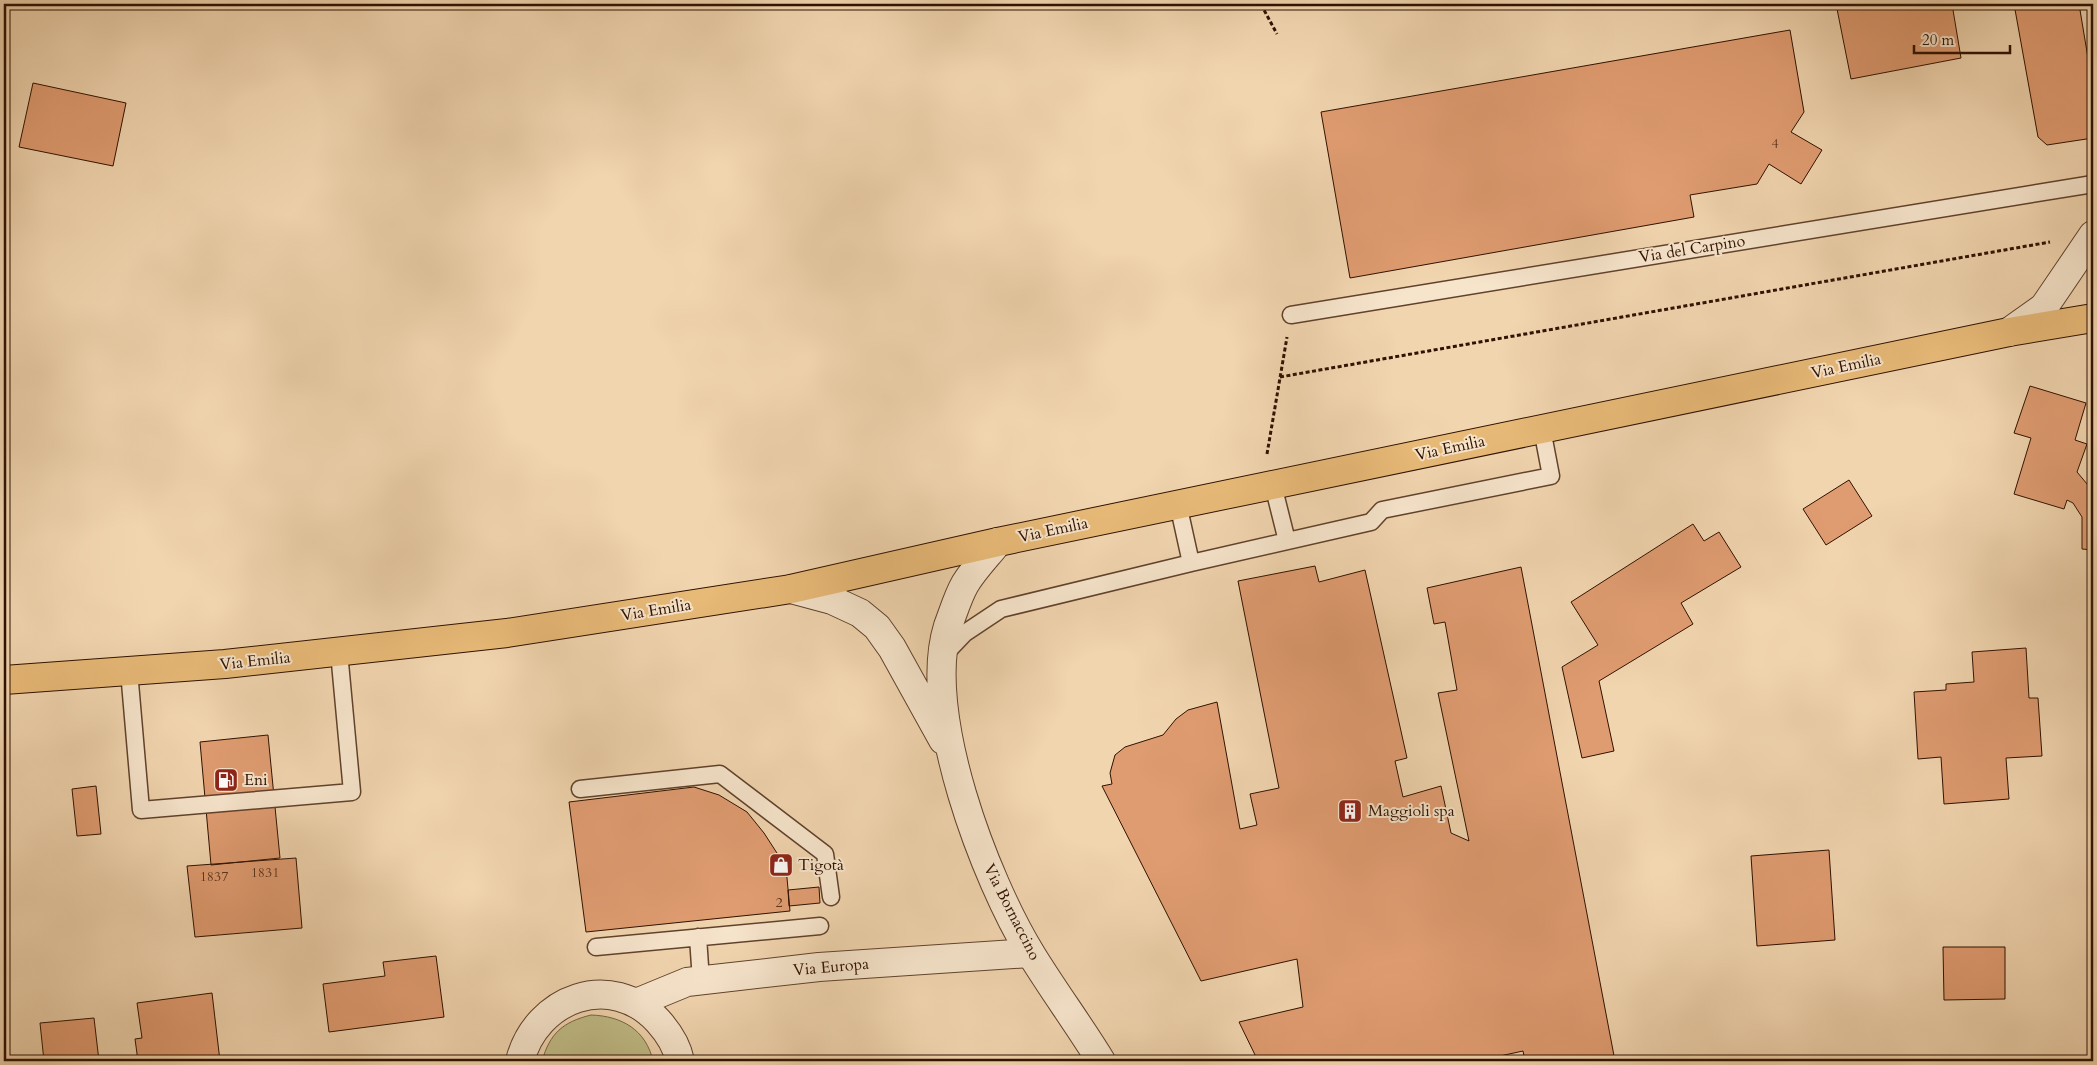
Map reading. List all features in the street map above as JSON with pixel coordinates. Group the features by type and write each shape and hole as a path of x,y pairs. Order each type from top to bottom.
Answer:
{"main road":[{"name":"Via Emilia","path":"4,680 339,652 507,633 791,589 1178,504 2010,332 2093,318"}],"street":[{"path":"2010,332 2044,307 2093,235"},
{"name":"Via Bornaccino","path":"998,542 965,584 948,627 942,657 942,695 949,750 987,866 1030,953 1102,1061"},
{"name":"Via Bornaccino","path":"791,589 832,600 860,614 877,627 892,648 949,750"},
{"name":"Via Europa","path":"636,1003 687,982 819,967 1030,953"},
{"path":"520,1061 524,1047 538,1023 560,1005 581,997 609,995 636,1003 649,1012 668,1032 680,1061"}],"lane":[{"name":"Via del Carpino","path":"1291,315 2093,184"},
{"path":"942,657 965,633 1001,609 1370,522 1382,510 1551,476 1542,429"},
{"path":"1273,485 1287,541"},
{"path":"1178,504 1191,563"},
{"path":"129,671 142,810 352,792 339,652"},
{"path":"580,789 720,774 825,854 830,897"},
{"path":"596,947 820,926"},
{"path":"698,937 701,981"}],"path":[{"path":"1265,4 1264,10 1277,34"},
{"path":"1280,377 2054,242"},
{"path":"1266,457 1291,315"}],"shaded area":[{"path":"591,1015 613,1018 631,1027 645,1041 653,1061 542,1061 549,1043 559,1030 573,1021"}],"building":[{"path":"1836,4 1952,4 1961,58 1851,79"},
{"path":"2014,4 2079,4 2093,88 2093,138 2047,145 2038,137"},
{"path":"1790,30 1804,112 1791,132 1822,150 1801,184 1769,164 1757,184 1690,195 1694,217 1350,278 1321,112"},
{"path":"33,83 126,103 113,166 19,147"},
{"path":"2030,386 2086,403 2075,440 2087,444 2077,472 2093,491 2093,550 2082,549 2082,517 2073,503 2067,500 2064,509 2014,494 2031,438 2014,433"},
{"path":"1849,480 1872,516 1826,545 1803,509"},
{"path":"1693,524 1704,541 1719,532 1741,567 1681,603 1693,624 1599,681 1614,751 1582,758 1562,667 1598,645 1571,602"},
{"name":"Maggioli spa","path":"1315,566 1319,582 1365,570 1407,758 1395,761 1403,797 1441,786 1451,833 1469,841 1438,693 1457,690 1445,622 1434,624 1427,588 1521,567 1615,1061 1525,1061 1523,1051 1477,1061 1258,1061 1239,1022 1303,1007 1297,959 1201,981 1102,786 1112,784 1110,773 1115,755 1125,747 1163,735 1176,719 1188,710 1217,702 1240,829 1257,825 1250,794 1279,788 1238,581"},
{"path":"2026,648 2029,698 2038,698 2042,756 2006,758 2009,799 1944,804 1941,757 1918,759 1914,692 1946,690 1946,684 1974,682 1972,652"},
{"path":"268,735 280,858 211,865 200,742"},
{"path":"96,786 101,834 77,836 72,789"},
{"path":"694,787 719,795 747,812 764,833 786,867 790,911 586,932 569,802"},
{"path":"1829,850 1835,940 1757,946 1751,856"},
{"path":"296,858 302,928 195,937 187,866"},
{"path":"819,887 820,903 789,906 788,890"},
{"path":"1943,947 2005,947 2005,999 1944,1000"},
{"path":"436,956 444,1017 329,1032 323,984 385,976 383,962"},
{"path":"212,993 220,1061 138,1061 135,1039 142,1038 137,1003"},
{"path":"94,1018 99,1061 44,1061 40,1023"}],"place":[{"name":"Eni","path":"226,780"},
{"name":"Maggioli spa","path":"1350,811"},
{"name":"Tigotà","path":"781,865"}]}
